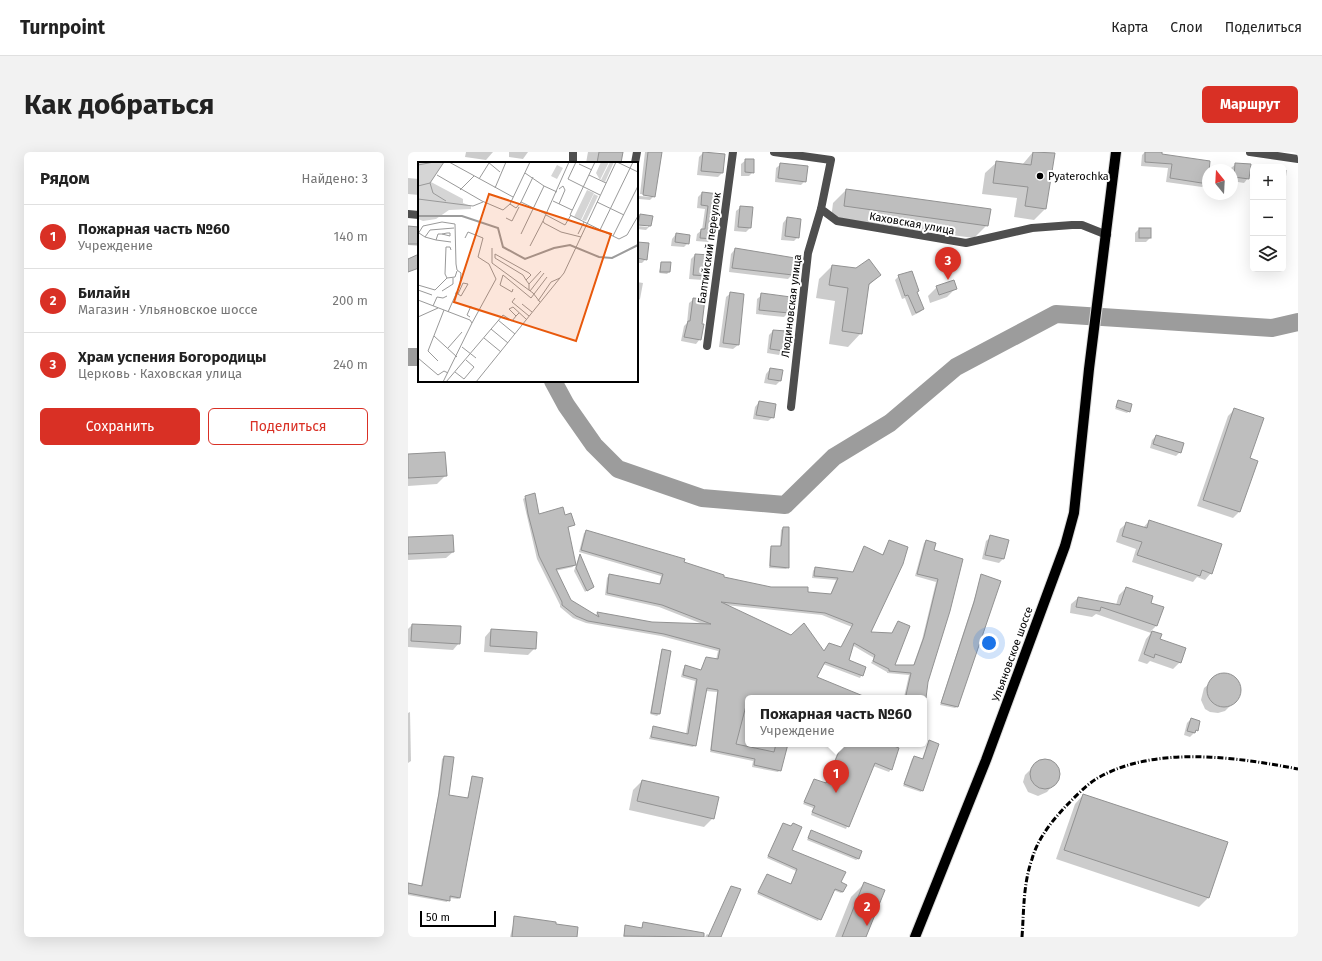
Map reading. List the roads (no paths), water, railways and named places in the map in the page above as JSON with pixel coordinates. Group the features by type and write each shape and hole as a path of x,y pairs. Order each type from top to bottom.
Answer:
{"main road":[{"name":"Ульяновское шоссе","path":"915,937 986,760 1065,546 1074,513 1089,368 1107,235 1116,152"}],"street":[{"path":"635,162 637,152"},
{"name":"Балтийский переулок","path":"707,346 733,152"},
{"path":"774,152 831,160 821,209"},
{"path":"1250,152 1298,159"},
{"name":"Каховская улица","path":"821,209 837,221 966,243 1032,228 1072,225 1082,225 1107,235"},
{"name":"Людиновская улица","path":"791,407 808,253 821,209"},
{"path":"408,214 418,215"}],"waterway":[{"path":"554,382 566,405 594,445 618,469 702,498 785,505 834,457 890,423 956,367 1056,314 1272,328 1298,322"},
{"path":"408,357 418,357"}],"railway":[{"path":"1022,937 1024,898 1027,878 1038,844 1046,830 1061,812 1080,792 1096,779 1119,768 1143,761 1169,758 1222,758 1298,769"}],"place":[{"name":"Pyaterochka","path":"1040,176"},
{"name":"Храм успения Богородицы","path":"948,280"},
{"name":"Пожарная часть №60","path":"836,793"},
{"name":"Билайн","path":"867,926"}]}
